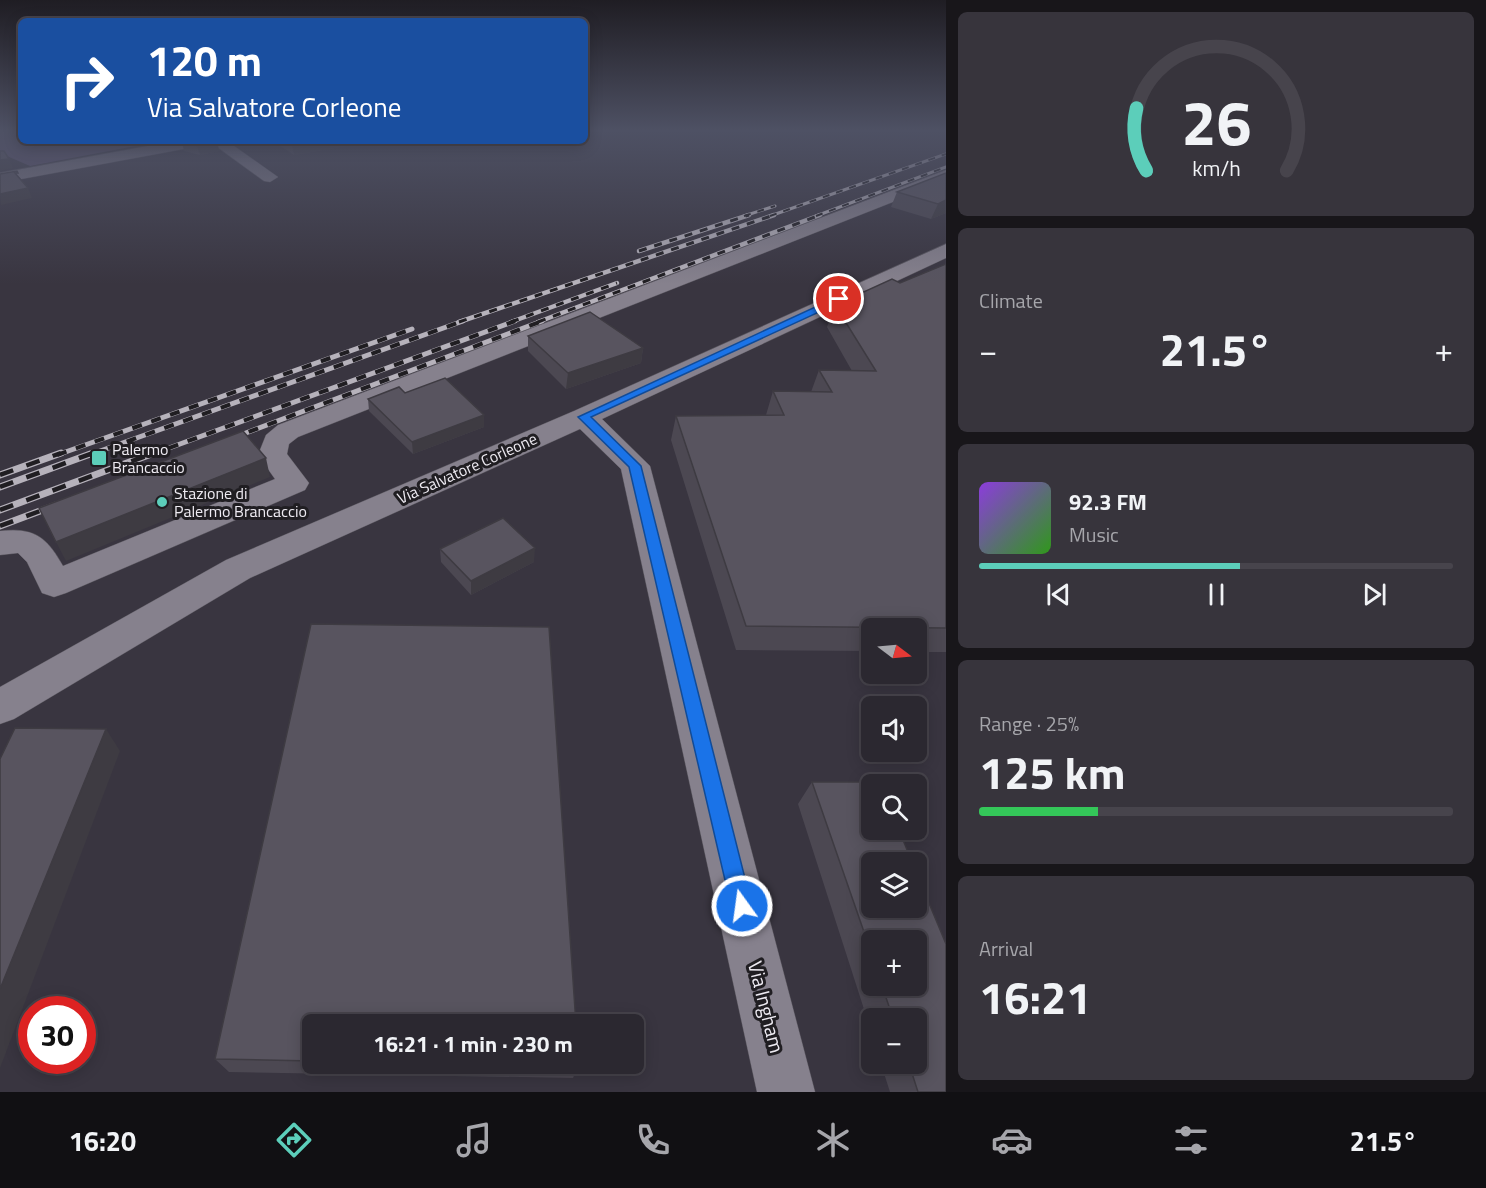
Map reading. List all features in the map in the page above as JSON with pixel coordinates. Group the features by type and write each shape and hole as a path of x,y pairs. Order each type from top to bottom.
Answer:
{"street":[{"path":"0,543 17,540 29,543 36,549 54,584 294,483 272,455 276,441 288,431 928,182"},
{"name":"Via Salvatore Corleone","path":"0,707 238,569 584,417 946,250"},
{"name":"Via Ingham","path":"584,417 635,466 786,1092"}],"building":[{"path":"0,182 23,182 28,188 0,194"},
{"path":"923,182 946,182 946,200 938,204 897,192"},
{"path":"946,264 946,628 927,628 927,618 861,618 861,627 746,626 676,416 784,415 773,391 832,392 819,370 876,371 835,305 892,279 900,283"},
{"path":"590,312 643,348 568,373 528,336"},
{"path":"445,378 484,415 412,442 368,399 399,387 405,393"},
{"path":"243,431 266,458 56,542 39,508"},
{"path":"503,518 535,548 471,581 440,549"},
{"path":"311,624 549,627 575,1014 302,1014 302,1061 215,1059"},
{"path":"15,728 106,729 0,989 0,759"},
{"path":"812,782 861,782 861,840 903,840 908,852 861,852 861,918 927,918 927,898 946,944 946,1092 918,1092 912,1074 927,1074 927,1008 890,1008 885,996 927,996 927,930 863,930"}],"railway":[{"path":"770,216 867,182"},
{"path":"816,216 906,182"},
{"path":"744,216 775,206"},
{"path":"639,251 749,215"},
{"path":"459,322 774,215"},
{"path":"538,322 820,215"},
{"path":"511,322 617,283"},
{"path":"89,455 463,321"},
{"path":"150,455 515,321"},
{"path":"230,439 542,321"},
{"path":"57,455 412,329"},
{"path":"0,475 61,453"},
{"path":"0,487 93,453"},
{"path":"0,510 154,453"},
{"path":"0,526 56,505"}],"place":[{"name":"Palermo Brancaccio","path":"99,458"},
{"name":"Stazione di Palermo Brancaccio","path":"162,502"}],"route":[{"path":"742,906 635,466 584,417 839,299"}]}
